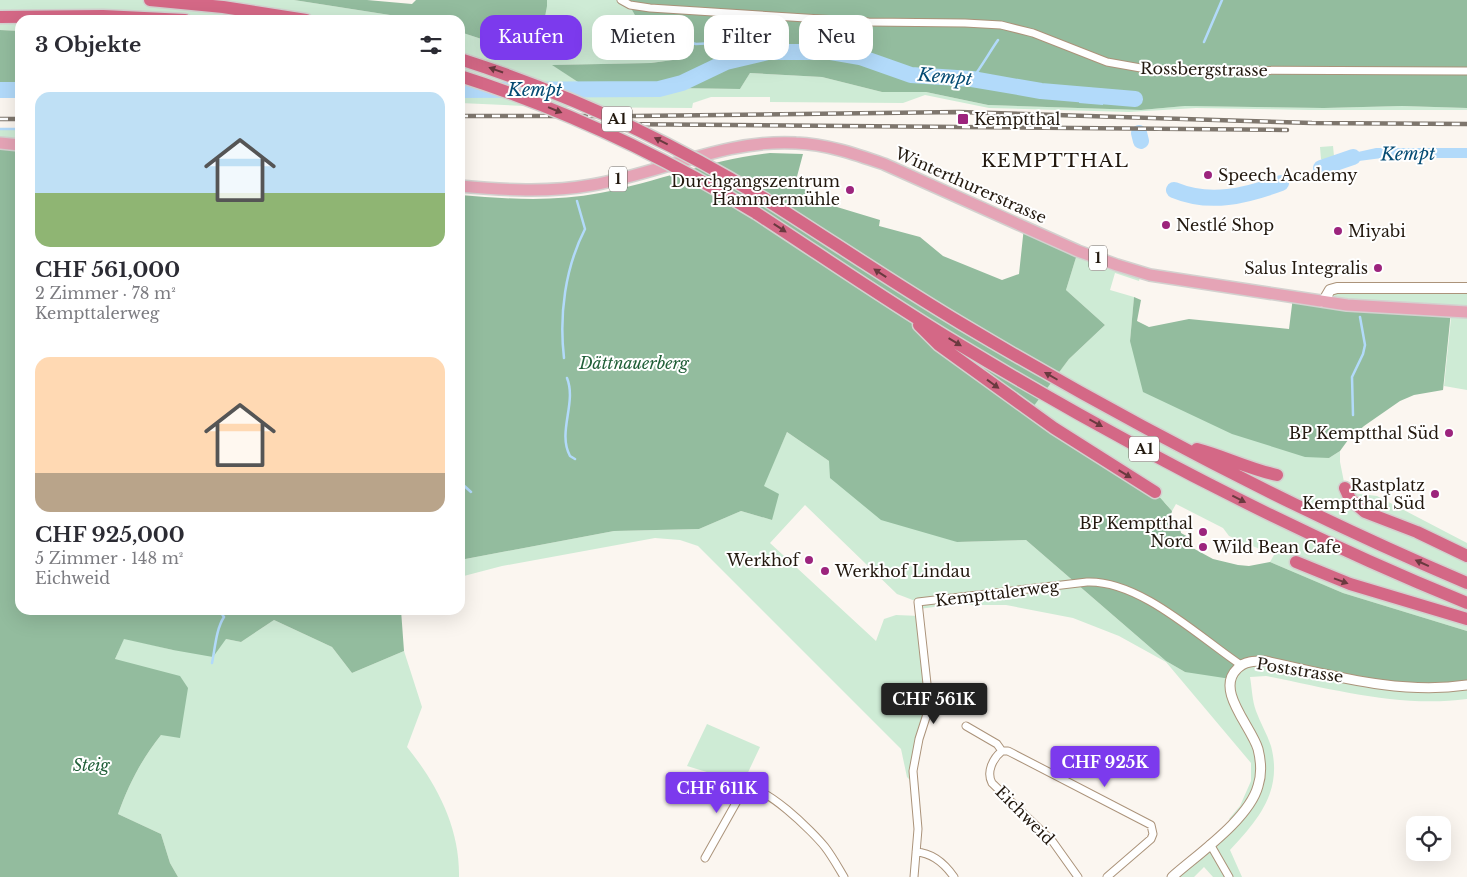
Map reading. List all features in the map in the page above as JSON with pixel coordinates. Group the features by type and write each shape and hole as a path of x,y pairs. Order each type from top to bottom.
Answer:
{"highway":[{"path":"150,0 215,6 274,15"},
{"path":"0,17 15,17"},
{"name":"A1","path":"465,61 524,80 612,117 698,160 765,199 962,324 1087,396 1171,442 1306,510 1467,583"},
{"name":"A1","path":"465,78 540,104 619,138 690,174 756,213 899,306 1035,389 1162,459 1312,535 1467,603"},
{"path":"899,306 939,345 1014,400 1081,446 1155,492"},
{"name":"A1","path":"1171,442 1221,455 1259,471 1277,474"},
{"path":"1345,488 1350,499 1364,512 1423,534 1467,556"},
{"path":"1296,562 1350,584 1467,619"}],"main road":[{"path":"0,143 15,144"},
{"name":"Winterthurerstrasse","path":"465,186 520,190 569,188 628,177 742,146 780,143 812,144 851,153 884,164 1078,251 1122,267 1172,279 1324,302 1365,307 1467,312"},
{"path":"1324,302 1330,290 1337,288 1467,288"}],"street":[{"name":"Rossbergstrasse","path":"621,0 630,5 650,8 869,22 971,23 1001,26 1033,33 1107,62 1152,70 1467,71"},
{"name":"Kempttalerweg","path":"914,877 917,806 913,771 929,702 918,602 1087,582 1103,583 1122,588 1168,612 1241,665"},
{"name":"Poststrasse","path":"1172,877 1234,824 1247,809 1256,793 1260,779 1258,748 1233,702 1230,689 1232,675 1241,665 1265,661 1405,688 1439,688 1467,685"},
{"path":"966,726 997,744 1002,751 1008,750 1151,824 1153,834 1151,839 1107,877"},
{"name":"Eichweid","path":"1002,751 997,755 990,771 989,778 992,783 1053,842 1078,877"},
{"path":"705,858 741,794 747,788 756,790 775,800 798,819 825,847 844,877"},
{"path":"1210,844 1229,877"},
{"path":"916,852 936,858 943,863 954,877"}],"green space":[{"path":"0,0 294,0 390,15 15,15 15,31 0,30"},
{"path":"294,0 367,0 412,4 416,0 547,0 545,15 480,15 480,38 465,34 465,15 390,15"},
{"path":"547,0 621,0 629,6 635,15 592,15 592,60 673,60 651,63 553,65 581,84 740,89 750,73 822,77 882,92 926,92 988,105 1141,110 1185,106 1324,108 1402,106 1467,108 1467,110 1196,108 1129,112 989,108 925,95 903,103 770,102 770,97 711,97 693,103 692,108 549,107 465,103 465,34 480,38 480,60 582,60 582,15 544,15"},
{"path":"621,0 1467,0 1467,108 1402,106 1324,108 1185,106 1141,110 988,105 926,92 882,92 822,77 750,73 740,89 581,84 552,65 694,60 694,15 634,15"},
{"path":"0,30 15,31 15,94 0,94"},
{"path":"0,128 15,128 15,144 0,143"},
{"name":"Steig","path":"0,143 15,144 15,615 401,615 404,651 352,673 332,647 274,620 241,642 226,639 213,657 124,639 115,659 180,676 188,688 180,738 161,735 136,773 118,814 161,834 170,863 178,877 0,877"},
{"path":"1333,146 1334,156 1323,161 1321,159 1320,147"},
{"name":"Dättnauerberg","path":"770,153 803,154 795,184 837,207 880,220 879,226 920,237 943,256 1002,280 1019,274 1024,227 1078,251 1066,290 1105,325 1069,359 1030,411 1155,492 1172,511 1171,515 1180,528 1181,533 1190,538 1189,546 1213,559 1249,566 1270,562 1343,593 1467,631 1467,685 1429,688 1252,662 1231,679 1185,672 1166,661 1026,540 957,542 881,520 830,478 829,461 787,432 764,486 779,494 772,520 741,511 699,529 614,531 465,559 465,195 530,199 583,196 748,156"},
{"path":"1078,251 1141,272 1139,281 1115,273 1110,290 1134,297 1130,341 1329,458 1340,451 1340,462 1345,487 1352,493 1377,496 1467,543 1467,631 1343,593 1270,562 1274,555 1229,536 1223,528 1176,504 1172,511 1165,503 1029,411 1069,359 1105,325 1066,290"},
{"path":"1467,288 1467,390 1444,386 1451,318 1323,302 1328,293"},
{"path":"1134,297 1141,300 1137,321 1149,327 1189,319 1289,329 1293,297 1451,311 1443,390 1414,395 1400,401 1364,426 1348,440 1340,451 1329,458 1305,457 1232,434 1143,392 1130,341"},
{"path":"787,432 829,461 957,542 1026,540 1166,661 1185,672 1252,662 1467,685 1467,699 1416,701 1391,699 1366,696 1266,676 1250,677 1255,707 1271,746 1274,777 1266,804 1250,827 1230,850 1242,877 1213,877 1204,867 1194,877 1172,877 1234,823 1229,819 1240,806 1251,781 1251,763 1166,662 1119,636 1073,618 1006,605 949,605 919,609 918,602 897,594 805,505 770,543 876,641 884,619 896,615 920,616 929,702 914,784 907,777 901,749 698,546 680,540 655,538 502,566 465,576 465,559 614,531 699,529 741,511 772,520 763,486"},
{"path":"274,620 332,647 352,673 404,651 422,707 407,747 428,776 445,808 456,841 459,877 178,877 170,863 161,834 118,814 136,773 161,735 115,659 124,638 173,650 226,639 241,642"},
{"path":"707,724 760,747 743,783 687,766"}],"water":[{"path":"1081,87 1104,89 1103,105 1079,103"},
{"path":"1376,148 1467,148 1467,158 1382,158 1337,166 1326,162 1349,154"}],"waterway":[{"path":"1204,42 1222,0"},
{"path":"972,79 998,40"},
{"path":"694,43 718,44 726,62"},
{"name":"Kempt","path":"465,90 659,89 682,83 726,62 768,52 831,52 860,57 911,75 972,79 1041,91 1135,99"},
{"name":"Kempt","path":"0,90 15,90"},
{"path":"0,129 15,129"},
{"name":"Kempt","path":"1139,133 1141,141"},
{"name":"Kempt","path":"1321,168 1353,157"},
{"name":"Kempt","path":"1174,190 1187,195 1214,198 1255,192 1281,183"},
{"path":"564,358 562,325 565,292 578,244 585,229 577,201"},
{"path":"1353,415 1352,377 1363,354 1365,345 1360,317"},
{"path":"567,378 570,397 565,437 570,456 575,459"},
{"path":"465,487 471,492"},
{"path":"212,663 217,633 224,617 223,615"}],"railway":[{"path":"465,116 959,112 1312,123 1467,124"},
{"path":"0,119 15,119"},
{"path":"610,124 1287,130"}],"place":[{"name":"Kemptthal","path":"963,119"},
{"name":"Speech Academy","path":"1208,175"},
{"name":"Durchgangszentrum Hammermühle","path":"850,190"},
{"name":"Nestlé Shop","path":"1166,225"},
{"name":"Miyabi","path":"1338,231"},
{"name":"Salus Integralis","path":"1378,268"},
{"name":"BP Kemptthal Süd","path":"1449,433"},
{"name":"Rastplatz Kemptthal Süd","path":"1435,494"},
{"name":"BP Kemptthal Nord","path":"1203,532"},
{"name":"Wild Bean Cafe","path":"1203,547"},
{"name":"Werkhof","path":"809,560"},
{"name":"Werkhof Lindau","path":"825,571"}],"district":[{"name":"KEMPTTHAL","path":"1055,160"}]}
